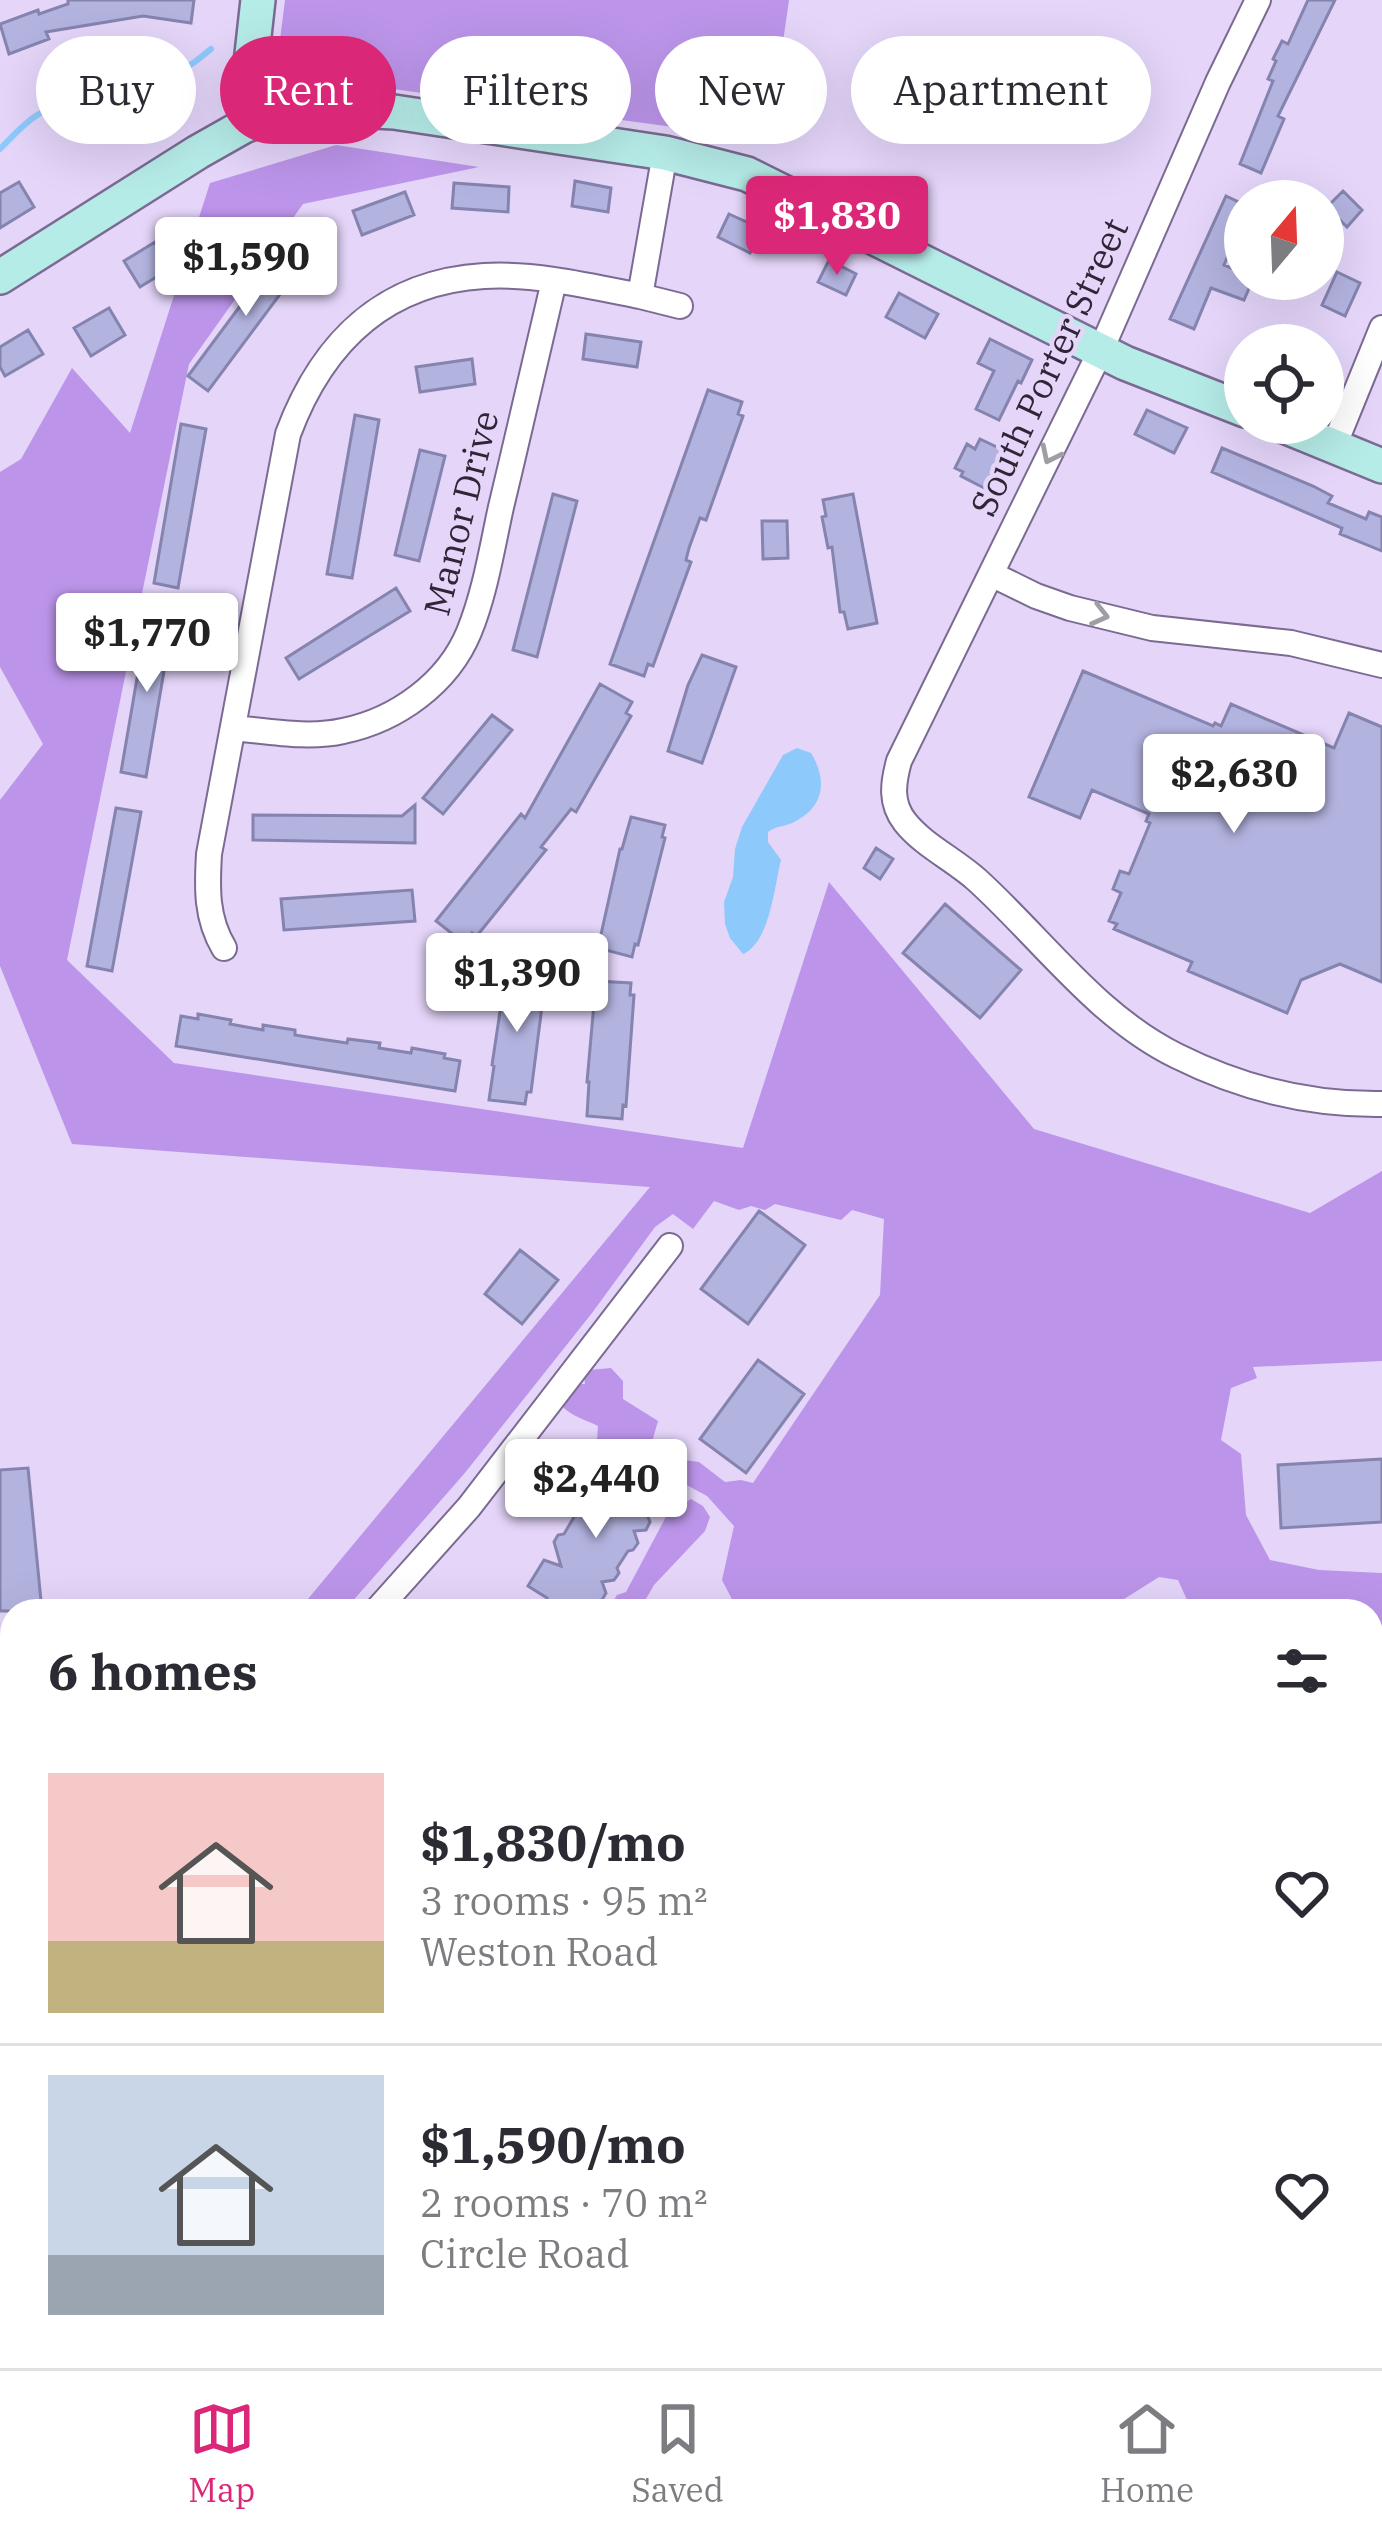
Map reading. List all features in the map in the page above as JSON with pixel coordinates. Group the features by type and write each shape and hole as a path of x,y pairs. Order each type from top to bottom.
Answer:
{"street":[{"path":"254,36 258,0"},
{"name":"South Porter Street","path":"1258,0 1101,350 899,761 893,781 894,804 906,824 1016,915 1063,966 1144,1037 1174,1055 1251,1086 1321,1101 1382,1104"},
{"path":"396,112 722,166 772,185 1125,363 1224,402"},
{"path":"0,278 220,140"},
{"path":"640,296 665,153"},
{"path":"224,948 207,895 209,854 288,434 307,386 349,332 371,314 445,282 488,275 554,281 680,306"},
{"name":"Manor Drive","path":"232,728 317,734 368,724 427,690 459,654 480,600 554,281"},
{"path":"1334,446 1382,328"},
{"path":"1329,444 1382,466"},
{"path":"992,574 1070,608 1152,628 1291,643 1382,665"},
{"path":"387,1599 469,1508 670,1246"}],"shaded area":[{"path":"285,0 789,0 784,36 655,36 655,125 631,121 631,36 420,36 420,93 396,89 396,36 280,36"},
{"path":"336,145 479,167 303,204 189,364 67,960 174,1063 743,1148 829,882 1034,1129 1310,1213 1382,1171 1382,1361 1253,1367 1257,1378 1231,1388 1221,1440 1241,1454 1246,1515 1270,1560 1319,1570 1382,1573 1382,1599 1187,1599 1178,1580 1159,1577 1124,1599 732,1599 722,1580 734,1526 707,1496 679,1481 673,1470 683,1460 699,1462 725,1482 753,1483 880,1295 884,1219 852,1210 841,1220 775,1204 765,1210 751,1206 739,1210 714,1201 693,1229 673,1214 655,1227 464,1474 355,1599 308,1599 650,1187 72,1144 0,966 0,800 43,744 0,667 0,472 21,459 72,368 130,433 210,183"},
{"path":"611,1368 623,1381 623,1399 658,1421 652,1442 627,1456 613,1453 597,1440 598,1426 562,1406 577,1384 585,1384 589,1370"},
{"path":"691,1499 710,1517 705,1531 646,1599 614,1599 626,1592 668,1513"}],"water":[{"path":"797,748 811,753 819,772 818,800 806,815 768,832 768,842 781,860 765,926 743,954 725,924 724,902 733,877 735,849 742,827 783,755"}],"building":[{"path":"68,0 194,0 191,23 143,16 46,32 48,36 36,36 36,44 9,54 0,24 68,4"},
{"path":"1308,0 1335,0 1278,116 1284,119 1261,173 1240,164 1273,81 1268,79 1273,59 1282,41 1288,44"},
{"path":"575,181 611,188 608,212 572,206"},
{"path":"19,182 34,207 0,228 0,193"},
{"path":"454,183 509,187 508,212 452,208"},
{"path":"405,192 414,215 362,235 353,211"},
{"path":"1344,192 1362,210 1347,227 1344,224"},
{"path":"1224,200 1224,293 1211,288 1194,329 1170,319"},
{"path":"729,214 762,229 750,253 718,237"},
{"path":"155,242 171,268 140,287 124,261"},
{"path":"284,247 304,262 208,391 188,376"},
{"path":"829,260 856,274 846,295 818,282"},
{"path":"1344,275 1360,283 1345,316 1322,305 1324,300 1344,300"},
{"path":"899,293 938,314 925,338 886,317"},
{"path":"109,308 125,335 91,356 74,328"},
{"path":"28,330 43,354 5,376 0,347"},
{"path":"586,334 641,342 637,367 583,359"},
{"path":"990,339 1032,360 999,420 976,409 994,371 978,363"},
{"path":"472,359 475,384 420,392 416,367"},
{"path":"708,390 742,402 738,414 743,416 706,520 700,518 689,548 686,560 691,562 653,666 648,664 644,676 610,664"},
{"path":"1147,410 1187,428 1174,453 1135,434"},
{"path":"355,415 379,420 352,578 327,574"},
{"path":"181,424 206,429 178,588 154,583"},
{"path":"980,439 1005,451 986,489 955,468 967,444 975,449"},
{"path":"1222,448 1313,486 1332,496 1328,503 1366,519 1369,512 1382,517 1382,551 1340,534 1342,528 1212,472"},
{"path":"420,450 445,456 419,561 395,555"},
{"path":"553,494 577,501 537,657 513,650"},
{"path":"853,494 877,623 848,629 844,612 840,612 832,547 828,548 822,517 826,516 823,500"},
{"path":"762,521 787,521 788,558 763,559"},
{"path":"396,588 410,611 299,679 286,658"},
{"path":"148,614 173,618 146,777 121,772"},
{"path":"702,655 736,667 702,763 668,751"},
{"path":"1083,671 1213,726 1221,726 1231,704 1334,748 1349,713 1382,727 1382,982 1340,964 1301,980 1287,1013 1188,971 1192,962 1114,929 1117,924 1109,921 1121,893 1113,889 1120,871 1129,874 1150,823 1146,821 1149,814 1092,790 1080,818 1029,797"},
{"path":"600,684 632,702 626,713 631,716 576,812 571,809 541,847 546,850 476,937 472,933 464,943 436,921 521,814 525,818"},
{"path":"492,715 512,730 443,814 423,798"},
{"path":"415,805 415,843 253,840 253,815 402,816"},
{"path":"116,808 141,812 112,971 87,966"},
{"path":"631,817 665,825 632,957 598,948"},
{"path":"876,848 893,859 880,879 864,868"},
{"path":"412,890 415,921 284,930 281,899"},
{"path":"945,904 1021,970 980,1018 903,953"},
{"path":"507,965 542,969 541,982 545,983 531,1092 525,1104 489,1100"},
{"path":"596,981 631,983 630,995 634,995 622,1119 587,1116"},
{"path":"198,1014 263,1030 263,1025 320,1039 445,1054 444,1058 460,1061 455,1091 176,1046 181,1016 198,1019"},
{"path":"759,1211 805,1245 748,1324 701,1289"},
{"path":"520,1250 558,1280 522,1324 485,1294"},
{"path":"758,1360 804,1394 746,1473 700,1439"},
{"path":"1382,1459 1382,1522 1281,1528 1278,1465"},
{"path":"605,1462 636,1477 637,1483 661,1497 646,1530 634,1531 638,1543 617,1568 619,1573 614,1580 602,1582 606,1593 603,1599 547,1599 528,1586 544,1560 561,1566 554,1542 564,1534 572,1512"},
{"path":"28,1468 41,1599 0,1599 0,1470"}],"waterway":[{"path":"0,149 41,113 72,105 122,70 140,66 175,72 211,49"}]}
